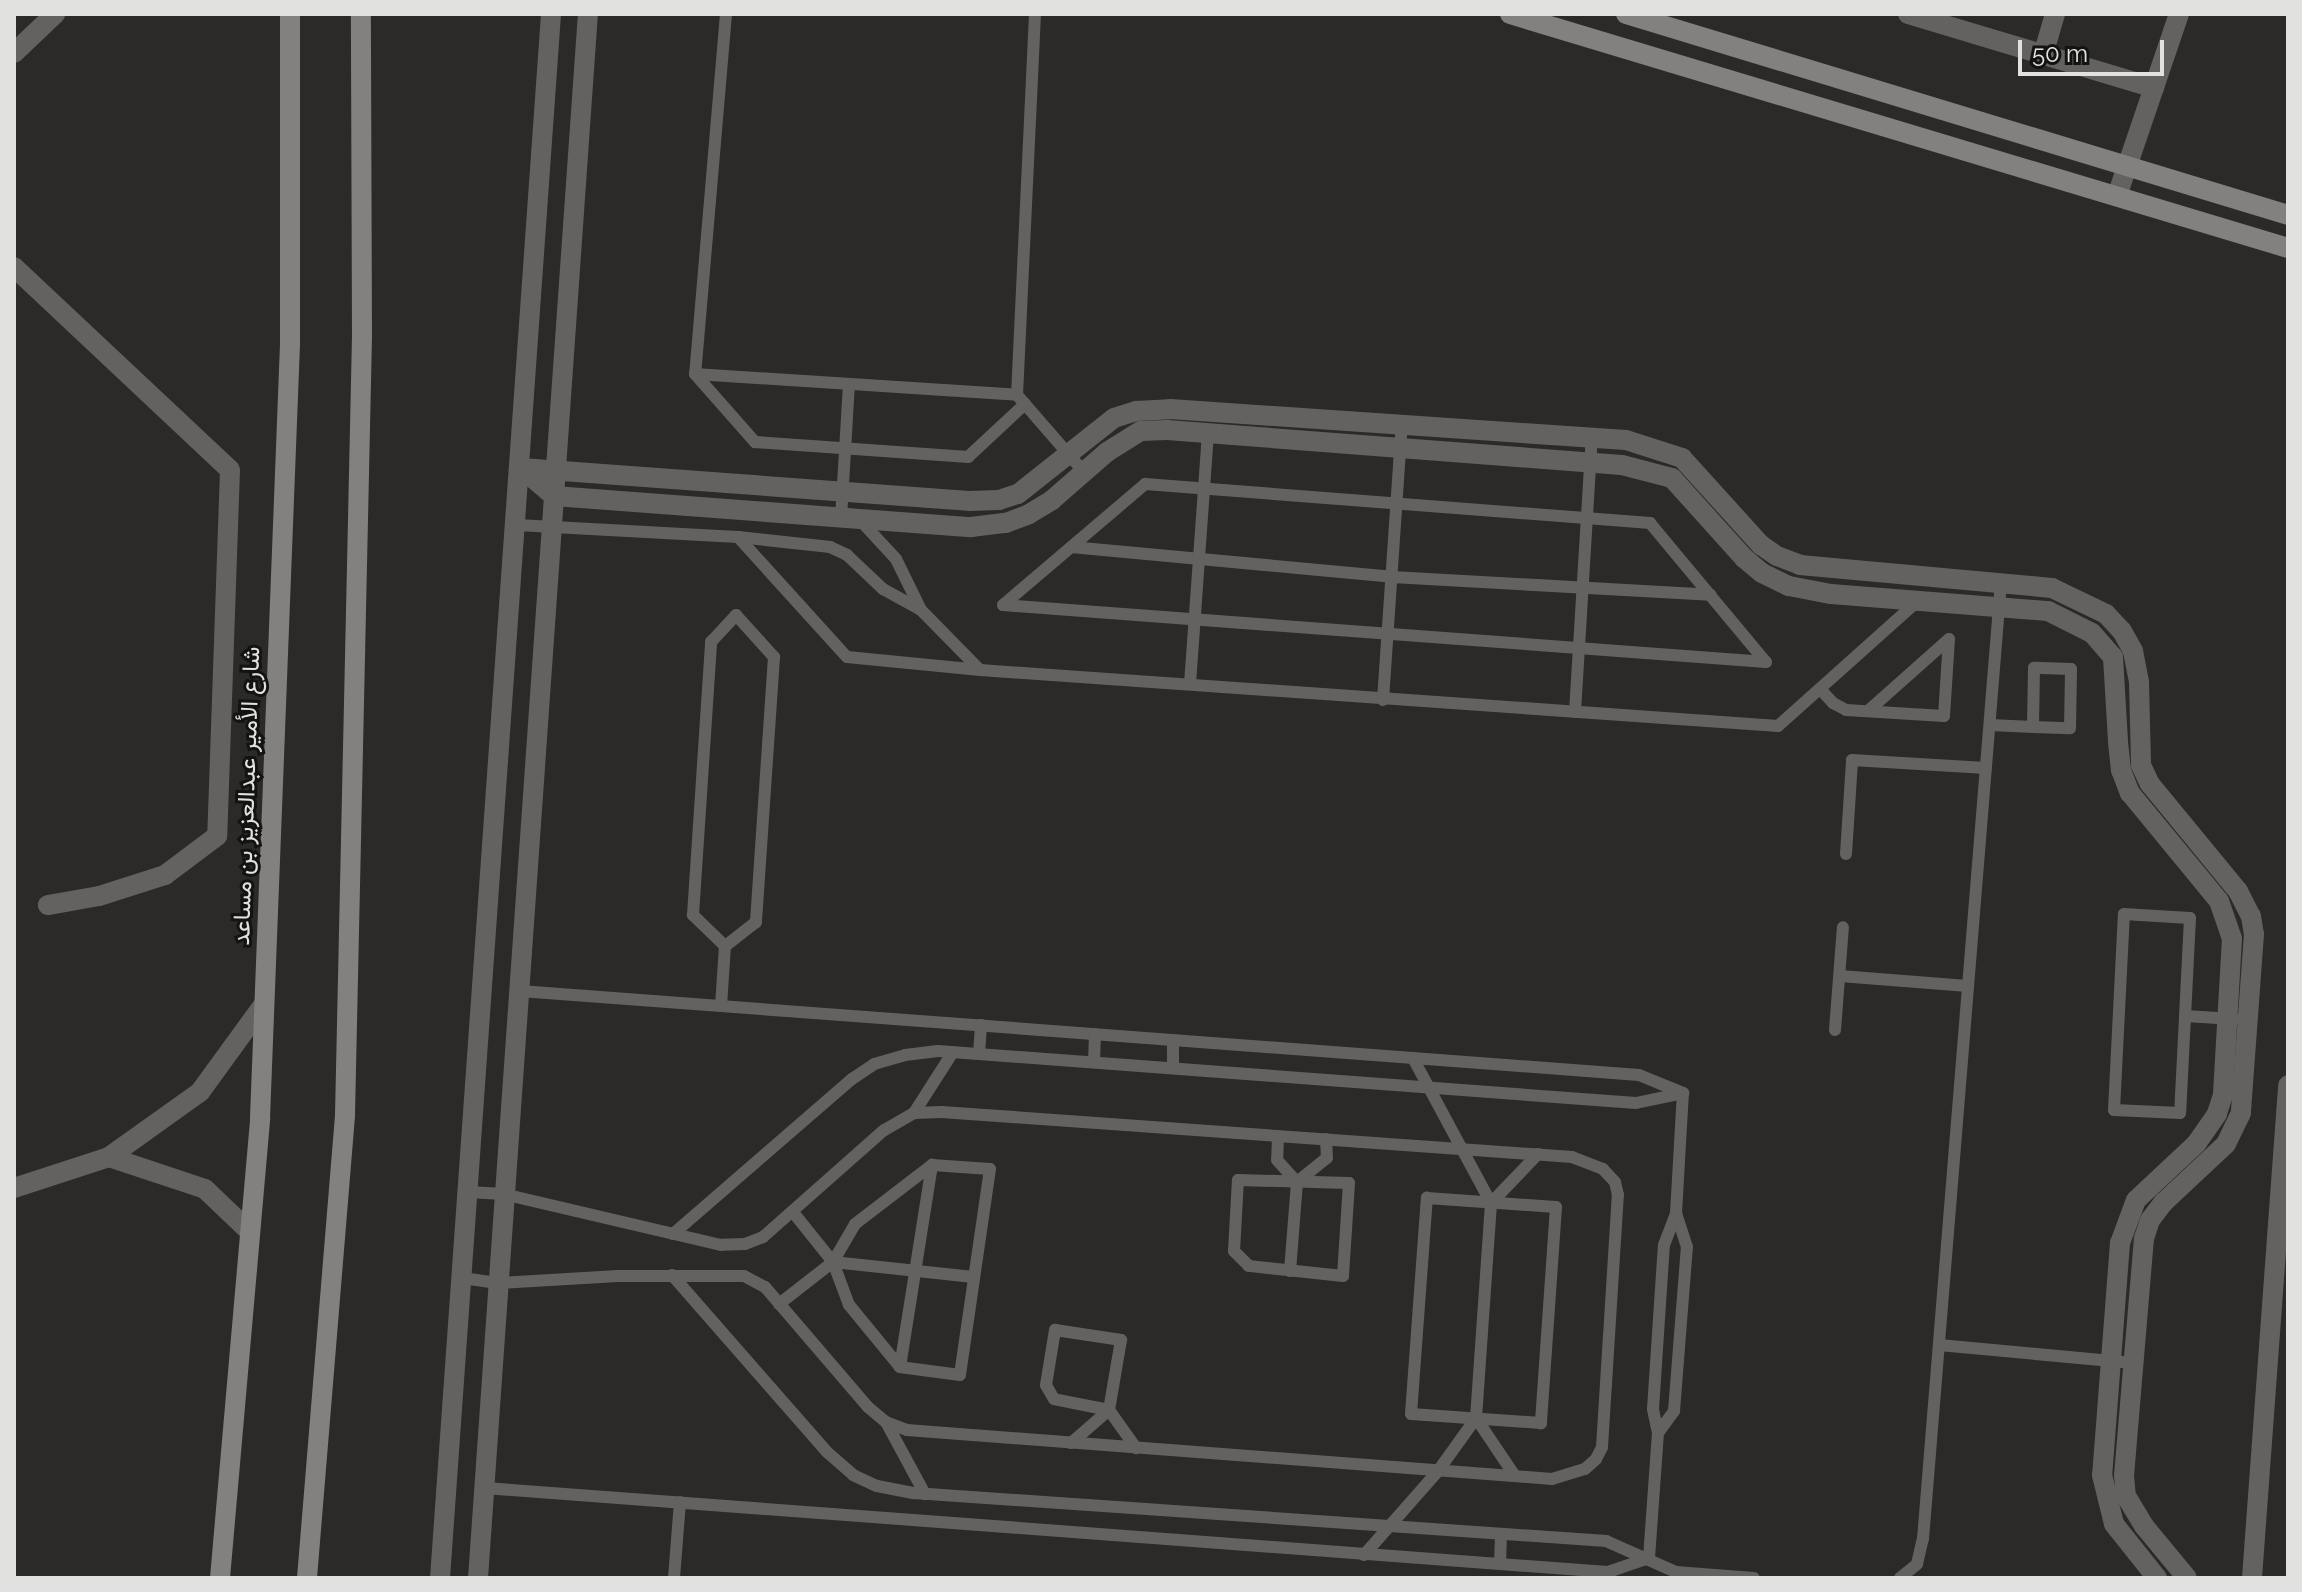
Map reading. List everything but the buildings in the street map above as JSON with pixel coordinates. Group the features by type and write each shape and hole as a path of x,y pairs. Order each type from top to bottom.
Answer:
{"street":[{"path":"14,53 55,14"},
{"name":"شارع الأمير عبدالعزيز بن مساعد","path":"220,1578 250,1232 264,1004 290,345 289,14"},
{"path":"307,1578 345,1115 362,352 361,14"},
{"path":"440,1578 551,14"},
{"path":"478,1578 588,14"},
{"path":"1510,14 2288,248"},
{"path":"1626,14 2288,215"},
{"path":"1908,14 2154,88"},
{"path":"2043,55 2055,14"},
{"path":"2117,196 2179,14"},
{"path":"14,267 230,470 217,836 165,875 99,896 48,905"},
{"path":"521,468 554,468 842,494 999,500 1036,483 1114,418 1136,411 1170,409 1626,440 1682,458 1761,545 1777,556 1800,565 2052,588 2106,614 2122,631 2133,651 2139,682 2141,765 2150,784 2238,891 2251,916 2254,934 2246,1092 2235,1129 2226,1144 2163,1203 2144,1238 2124,1475 2126,1496 2144,1526 2187,1578"},
{"path":"521,468 554,496 971,527 1006,523 1052,500 1125,439 1141,431 1208,433 1590,463 1656,471 1672,478 1744,558 1789,586 1831,594 2048,611 2092,633 2113,657 2121,770 2130,793 2219,901 2229,922 2232,938 2223,1095 2217,1114 2197,1143 2136,1200 2123,1230 2102,1475 2106,1503 2114,1524 2157,1578"},
{"path":"14,1188 109,1157 200,1092 264,1004"},
{"path":"2252,1578 2288,1085"},
{"path":"109,1157 205,1189 250,1232"}],"lane":[{"path":"726,14 695,374 755,442 968,457 1021,400 1035,14"},
{"path":"695,374 1021,400 1084,472"},
{"path":"849,384 842,494 850,518 896,559 921,610"},
{"path":"1383,700 1402,424"},
{"path":"1190,684 1208,433"},
{"path":"1575,712 1592,437"},
{"path":"1145,484 1397,506 1650,523 1766,662 1003,605 1145,484"},
{"path":"517,525 738,537 830,547 847,555 883,589 921,610 980,670"},
{"path":"738,537 847,657 1383,700 1778,726 1919,600"},
{"path":"1071,547 1392,577 1583,585 1710,595"},
{"path":"1900,1578 1917,1564 1923,1539 2001,583"},
{"path":"721,1006 725,946 756,922 774,657 736,615 711,642 693,915 725,946"},
{"path":"1820,689 1833,703 1846,710 1944,716 1949,639 1868,711"},
{"path":"1990,725 2033,727 2070,728 2071,669 2034,668 2033,727"},
{"path":"1846,854 1852,760 1986,768"},
{"path":"2124,914 2190,918 2185,1016 2180,1113 2114,1110 2124,914"},
{"path":"1835,1030 1843,927"},
{"path":"1840,976 1968,986"},
{"path":"520,991 1639,1075 1683,1093"},
{"path":"2185,1016 2250,1020"},
{"path":"979,1054 981,1025"},
{"path":"1094,1062 1095,1034"},
{"path":"1173,1040 1173,1068"},
{"path":"468,1192 504,1194 721,1245 745,1244 763,1237 884,1130 914,1113 953,1052"},
{"path":"673,1234 874,1064 905,1055 953,1052 1636,1103 1683,1093"},
{"path":"1364,1555 1438,1471 1476,1418 1491,1203 1413,1058"},
{"path":"1532,1066 1532,1095"},
{"path":"1649,1558 1658,1433 1653,1409 1664,1245 1676,1213 1683,1093"},
{"path":"462,1278 498,1283 672,1275 744,1276 765,1287 868,1407 886,1422 907,1430 1515,1476 1570,1476 1596,1459 1604,1432 1618,1195 1615,1182 1592,1163 1538,1154 914,1113"},
{"path":"1278,1136 1277,1160 1297,1182 1290,1271"},
{"path":"1297,1182 1327,1158 1326,1139"},
{"path":"1491,1203 1538,1154"},
{"path":"779,1304 833,1262 855,1224 932,1165 990,1169 960,1375 900,1367 849,1305 833,1262 792,1211"},
{"path":"900,1367 932,1165"},
{"path":"1238,1180 1297,1182 1349,1183 1343,1276 1249,1266 1234,1251 1238,1180"},
{"path":"1427,1198 1491,1203 1556,1207 1541,1423 1411,1414 1427,1198"},
{"path":"1658,1433 1674,1411 1687,1247 1676,1213"},
{"path":"833,1262 973,1277"},
{"path":"672,1275 827,1452 853,1475 877,1486 925,1494 1606,1541 1676,1572 1754,1578"},
{"path":"1071,1443 1109,1410 1121,1340 1055,1330 1046,1385 1054,1399 1109,1410 1136,1448"},
{"path":"1939,1345 2133,1363"},
{"path":"1476,1418 1515,1476"},
{"path":"886,1422 925,1494"},
{"path":"485,1488 1608,1572 1649,1558"},
{"path":"959,1523 961,1496"},
{"path":"674,1578 680,1502"},
{"path":"1069,1531 1070,1504"},
{"path":"1163,1538 1165,1510"},
{"path":"1500,1564 1501,1534"}]}
